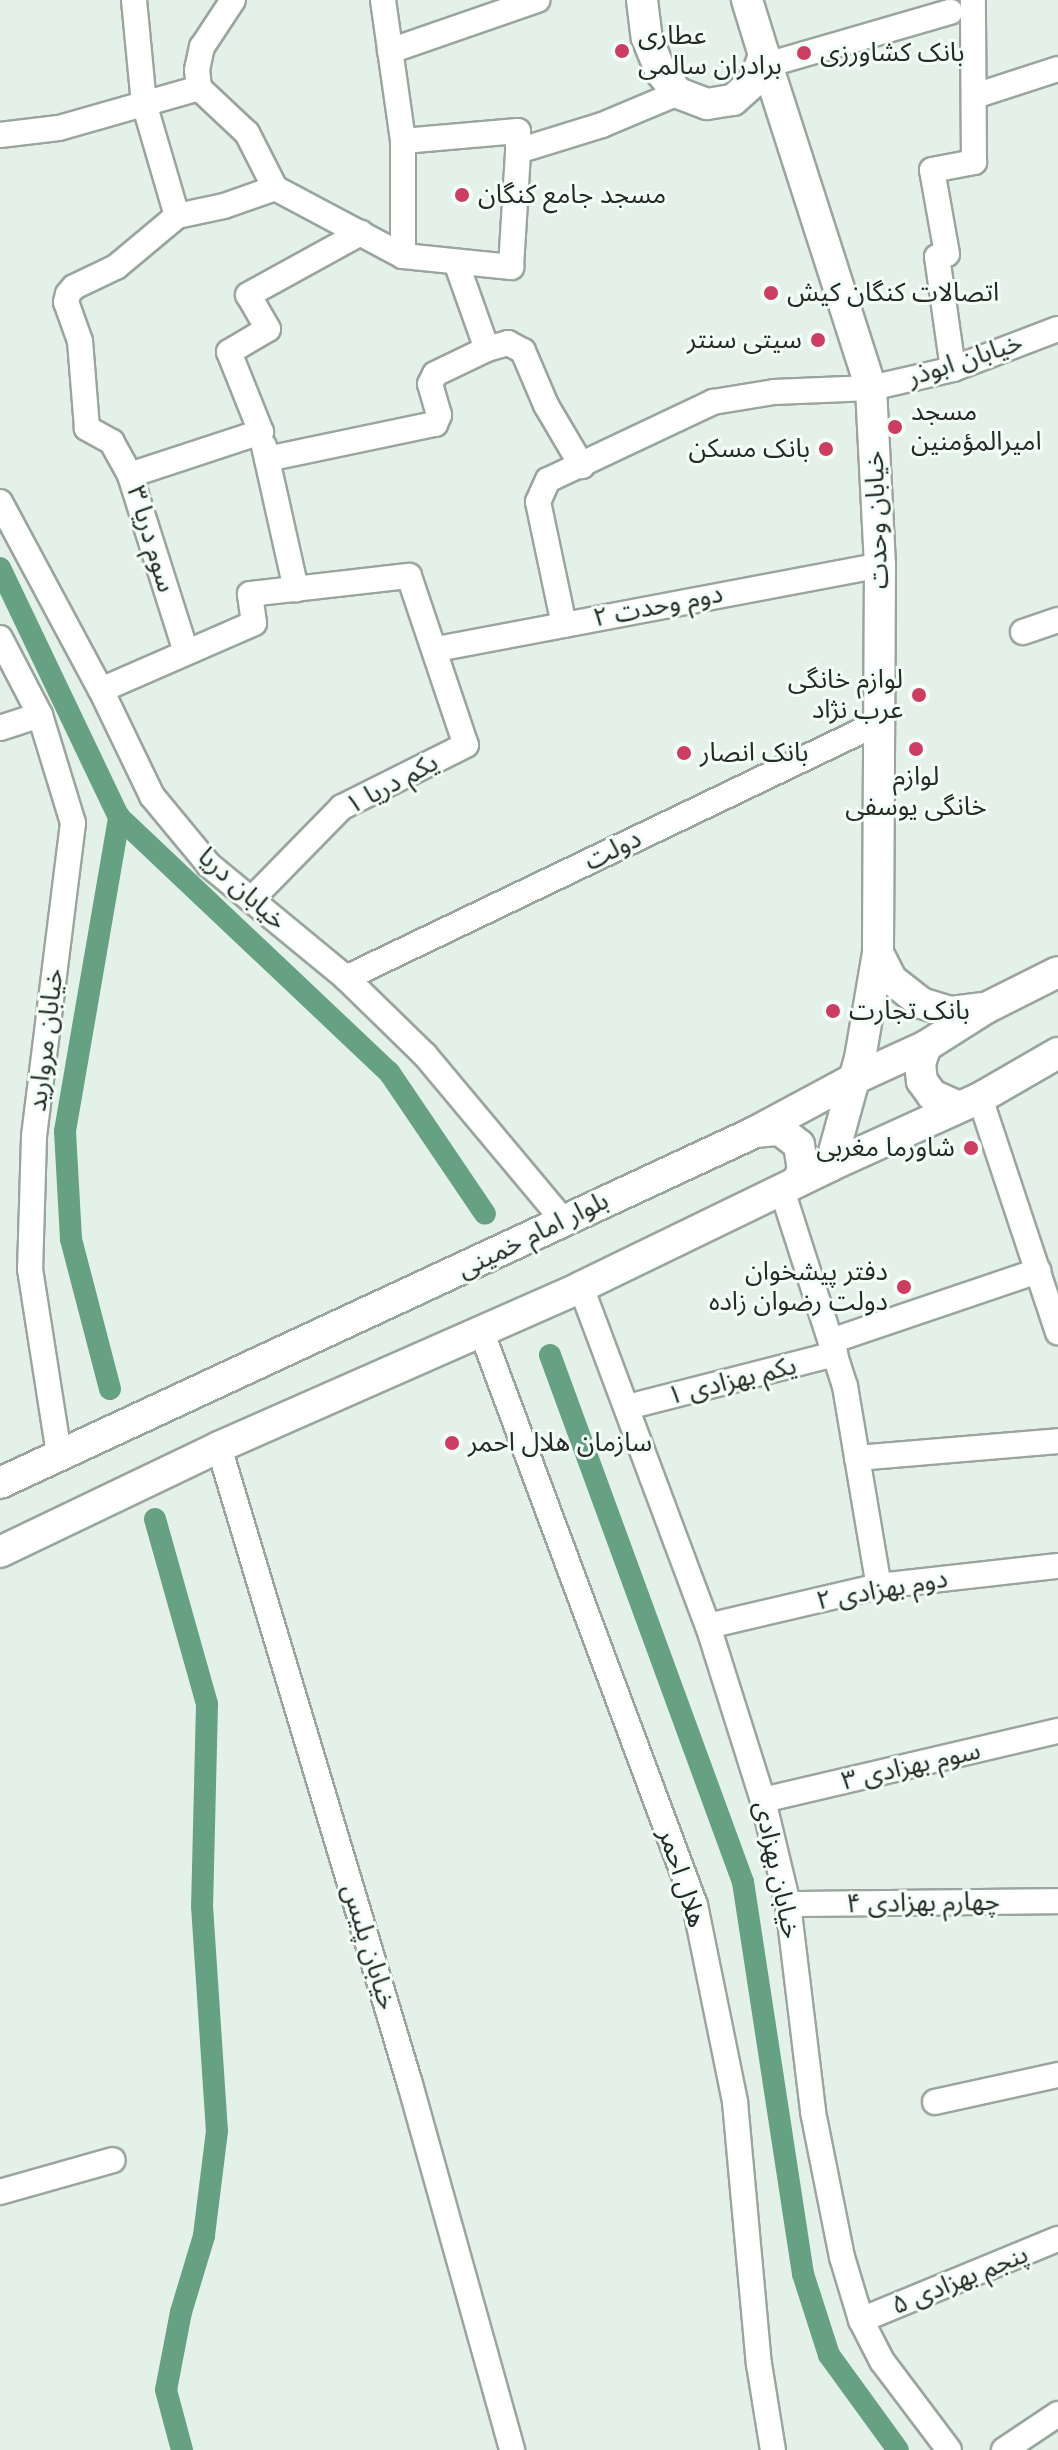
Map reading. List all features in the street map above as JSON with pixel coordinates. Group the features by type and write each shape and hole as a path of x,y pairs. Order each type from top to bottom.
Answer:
{"main road":[{"path":"642,0 647,38 656,60 678,93 707,104 733,100 752,83 765,60"},
{"name":"خیابان وحدت","path":"747,0 871,388 880,565 878,953 854,1079 830,1166"},
{"path":"878,953 892,980 921,1003 951,1012 986,1008"},
{"name":"بلوار امام خمینی","path":"0,1483 562,1219 755,1132 854,1079 926,1046 986,1008 1058,972"},
{"path":"926,1046 919,1072 926,1088 939,1100 969,1102"},
{"path":"0,1552 219,1447 581,1287 969,1102 1058,1053"},
{"path":"755,1132 780,1130 799,1145 803,1170 789,1186"}],"street":[{"path":"134,0 144,103 177,216"},
{"path":"233,0 202,47 197,70 199,88 247,133 275,188 403,256 511,267 518,131 403,141"},
{"path":"383,0 403,141 403,256"},
{"path":"390,51 537,0"},
{"path":"953,369 937,257 947,254 932,170 974,162 973,0"},
{"path":"765,60 950,12"},
{"path":"975,96 1058,69"},
{"path":"0,135 59,128 199,88"},
{"path":"518,151 602,125 678,93"},
{"path":"130,475 112,442 87,428 80,341 66,302 74,287 116,267 177,216 224,206 275,188"},
{"path":"296,589 261,432 229,352 268,329 248,295 361,233"},
{"path":"456,262 487,349"},
{"name":"خیابان ابوذر","path":"564,625 538,502 548,480 713,402 774,392 871,388 953,369 1058,329"},
{"path":"267,459 435,424 439,415 430,384 435,374 487,349 508,343 523,351 546,405 582,466"},
{"name":"سوم دریا ۳","path":"186,652 130,475 261,432"},
{"name":"خیابان دریا","path":"0,502 101,690 152,796 209,865 346,978 425,1055 562,1219"},
{"name":"دوم وحدت ۲","path":"437,649 880,565"},
{"path":"101,690 254,623 250,594 409,576 437,649"},
{"path":"1023,632 1058,620"},
{"name":"خیابان مروارید","path":"0,638 40,715 73,823 34,1137 30,1269 59,1455"},
{"name":"یکم دریا ۱","path":"251,900 342,807 466,745 437,649"},
{"path":"0,728 40,715"},
{"name":"دولت","path":"346,978 880,722"},
{"path":"969,1102 1057,1324"},
{"path":"789,1186 845,1386 879,1586"},
{"name":"یکم بهزادی ۱","path":"628,1407 833,1348 1038,1271"},
{"name":"خیابان بهزادی","path":"581,1287 708,1626 763,1800 788,1904 813,2112 842,2257 861,2320 882,2361 949,2450"},
{"name":"هلال احمر","path":"482,1333 695,1905 735,2102 759,2364 773,2450"},
{"path":"857,1458 1058,1441"},
{"name":"خیابان پلیس","path":"219,1447 410,2084 512,2450"},
{"name":"دوم بهزادی ۲","path":"708,1626 879,1586 1058,1566"},
{"name":"سوم بهزادی ۳","path":"763,1800 1058,1731"},
{"name":"چهارم بهزادی ۴","path":"788,1904 1058,1901"},
{"path":"935,2102 1058,2075"},
{"path":"0,2192 113,2160"},
{"name":"پنجم بهزادی ۵","path":"861,2320 1058,2239"},
{"path":"1004,2450 1058,2414"}],"waterway":[{"path":"0,568 119,817 389,1072 485,1214"},
{"path":"110,1389 71,1239 65,1131 119,817"},
{"path":"550,1355 743,1882 803,2274 829,2355 898,2450"},
{"path":"155,1519 207,1704 202,1906 217,2131 204,2236 181,2312 166,2390 182,2450"}],"place":[{"name":"عطاری برادران سالمی","path":"622,51"},
{"name":"بانک کشاورزی","path":"804,53"},
{"name":"مسجد جامع کنگان","path":"462,195"},
{"name":"اتصالات کنگان کیش","path":"771,293"},
{"name":"سیتی سنتر","path":"818,340"},
{"name":"مسجد امیرالمؤمنین","path":"895,427"},
{"name":"بانک مسکن","path":"826,449"},
{"name":"لوازم خانگی عرب نژاد","path":"919,695"},
{"name":"لوازم خانگی یوسفی","path":"916,749"},
{"name":"بانک انصار","path":"684,753"},
{"name":"بانک تجارت","path":"833,1011"},
{"name":"شاورما مغربی","path":"971,1148"},
{"name":"دفتر پیشخوان دولت رضوان زاده","path":"904,1287"},
{"name":"سازمان هلال احمر","path":"452,1443"}]}
